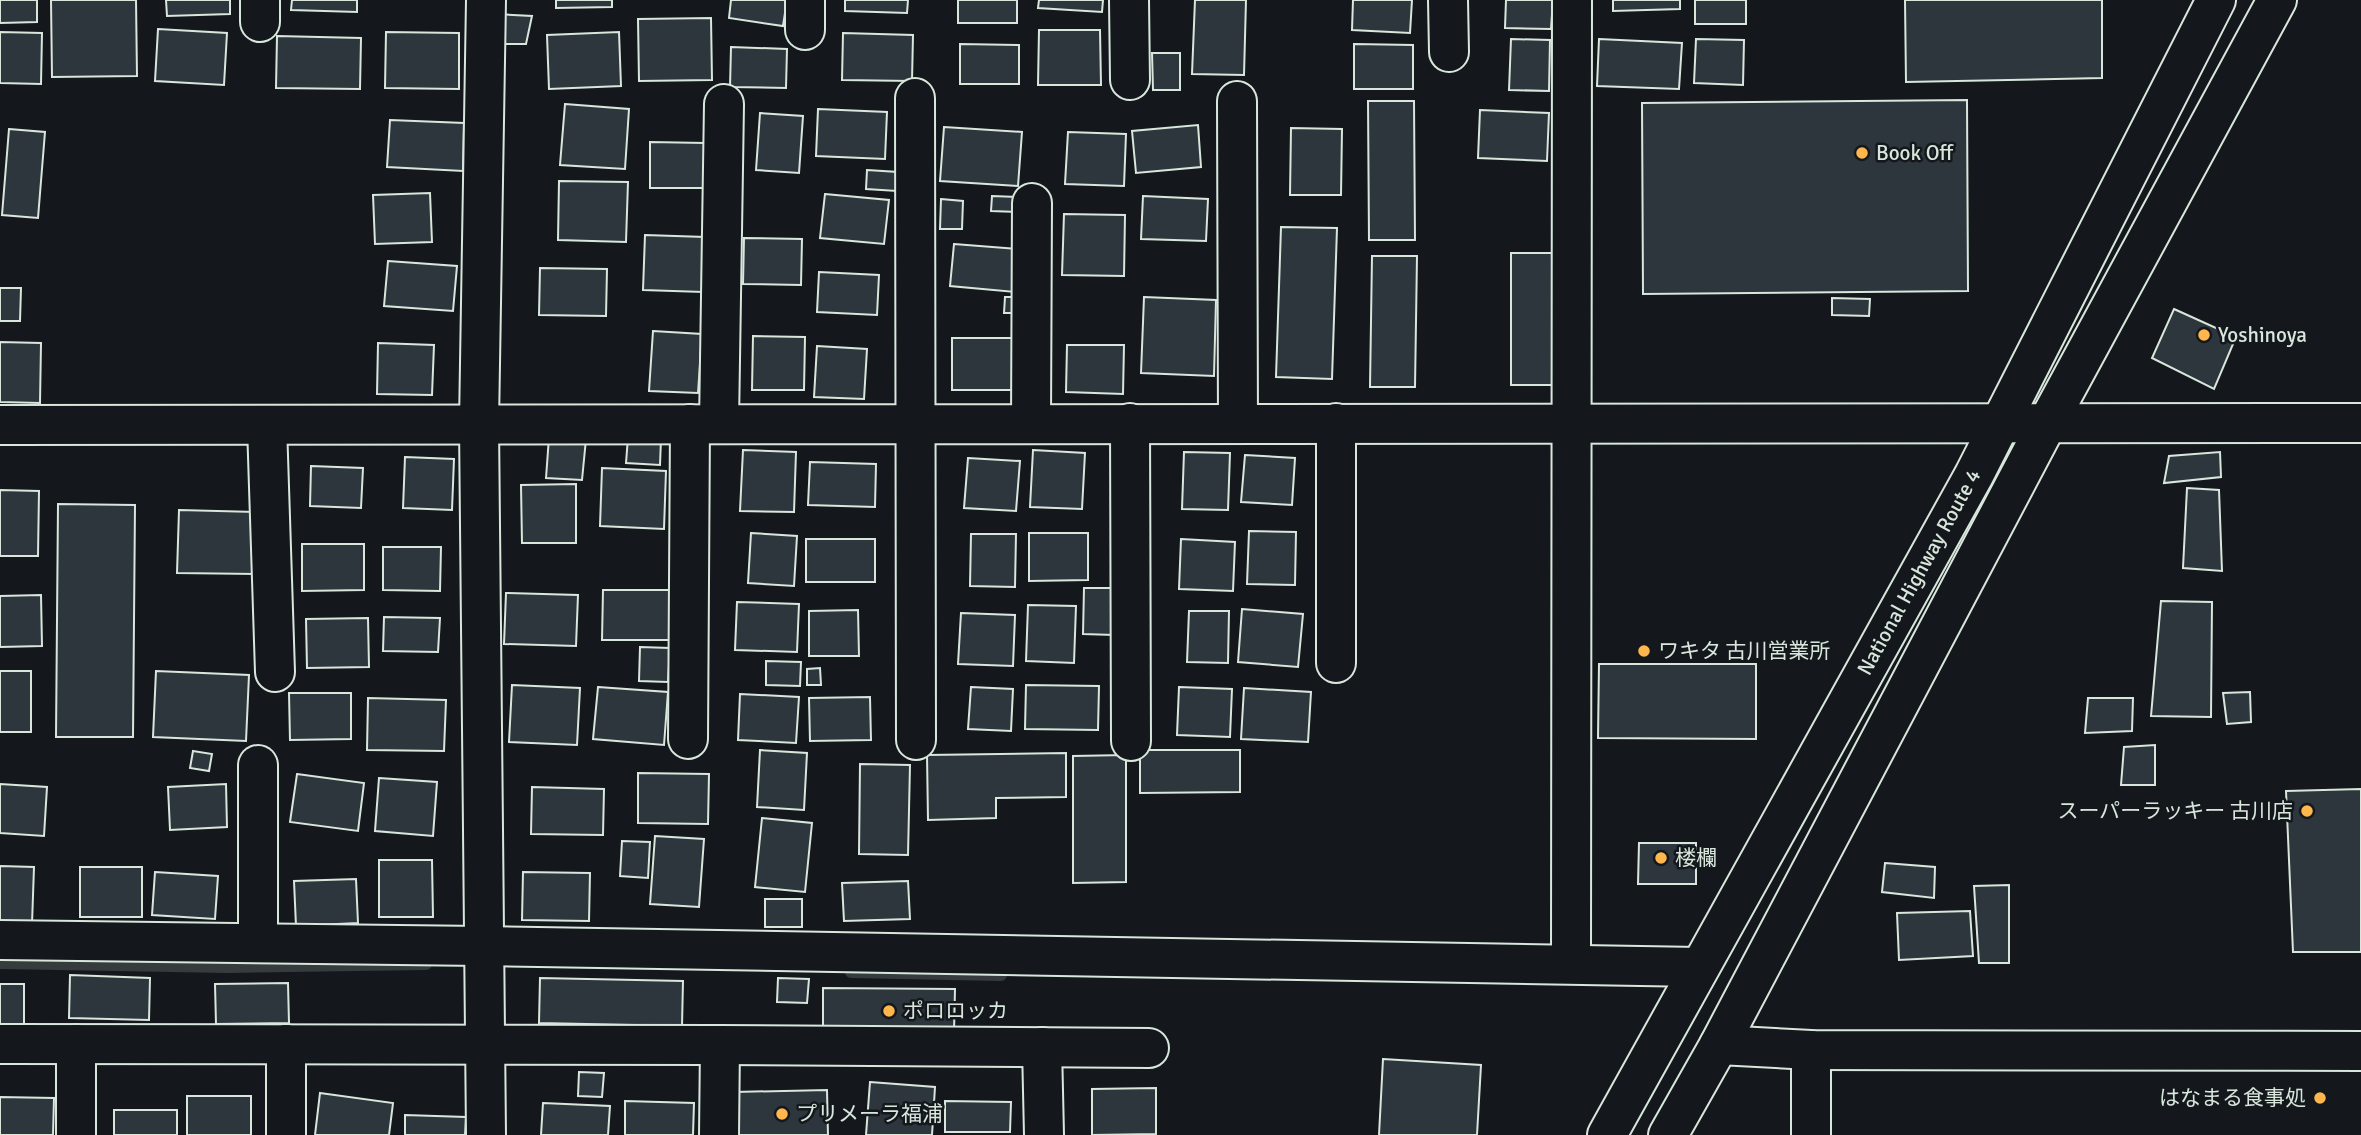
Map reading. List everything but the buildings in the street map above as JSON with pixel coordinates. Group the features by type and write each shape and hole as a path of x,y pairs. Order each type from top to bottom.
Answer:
{"main road":[{"path":"485,1135 479,424 486,0"},
{"path":"1129,0 1130,80"},
{"path":"1448,0 1449,52"},
{"path":"1571,964 1572,0"},
{"name":"National Highway Route 4","path":"1606,1135 1974,475 1998,423 2216,0"},
{"name":"National Highway Route 4","path":"1668,1135 1719,1045 2048,422 2277,0"},
{"path":"915,98 916,740"},
{"path":"1237,102 1238,423"},
{"path":"688,739 724,104"},
{"path":"1031,424 1032,203"},
{"path":"1130,423 1131,741"},
{"path":"1336,423 1336,663"},
{"path":"0,425 2361,423"},
{"path":"268,425 275,672"},
{"path":"258,765 258,942"},
{"path":"0,940 1699,967"},
{"path":"0,1044 1149,1048"},
{"path":"76,1044 76,1135"},
{"path":"286,1044 286,1135"},
{"path":"719,1135 720,1045"},
{"path":"1719,1045 1811,1050 2361,1051"},
{"path":"1042,1047 1044,1135"},
{"path":"1811,1050 1811,1135"}],"waterway":[{"path":"0,963 229,967 426,964"},
{"path":"851,972 1001,975"}],"place":[{"name":"Book Off","path":"1862,153"},
{"name":"Yoshinoya","path":"2204,335"},
{"name":"ワキタ 古川営業所","path":"1644,651"},
{"name":"スーパーラッキー 古川店","path":"2307,811"},
{"name":"楼欄","path":"1661,858"},
{"name":"ポロロッカ","path":"889,1011"},
{"name":"はなまる食事処","path":"2320,1098"},
{"name":"プリメーラ福浦","path":"782,1114"}]}
